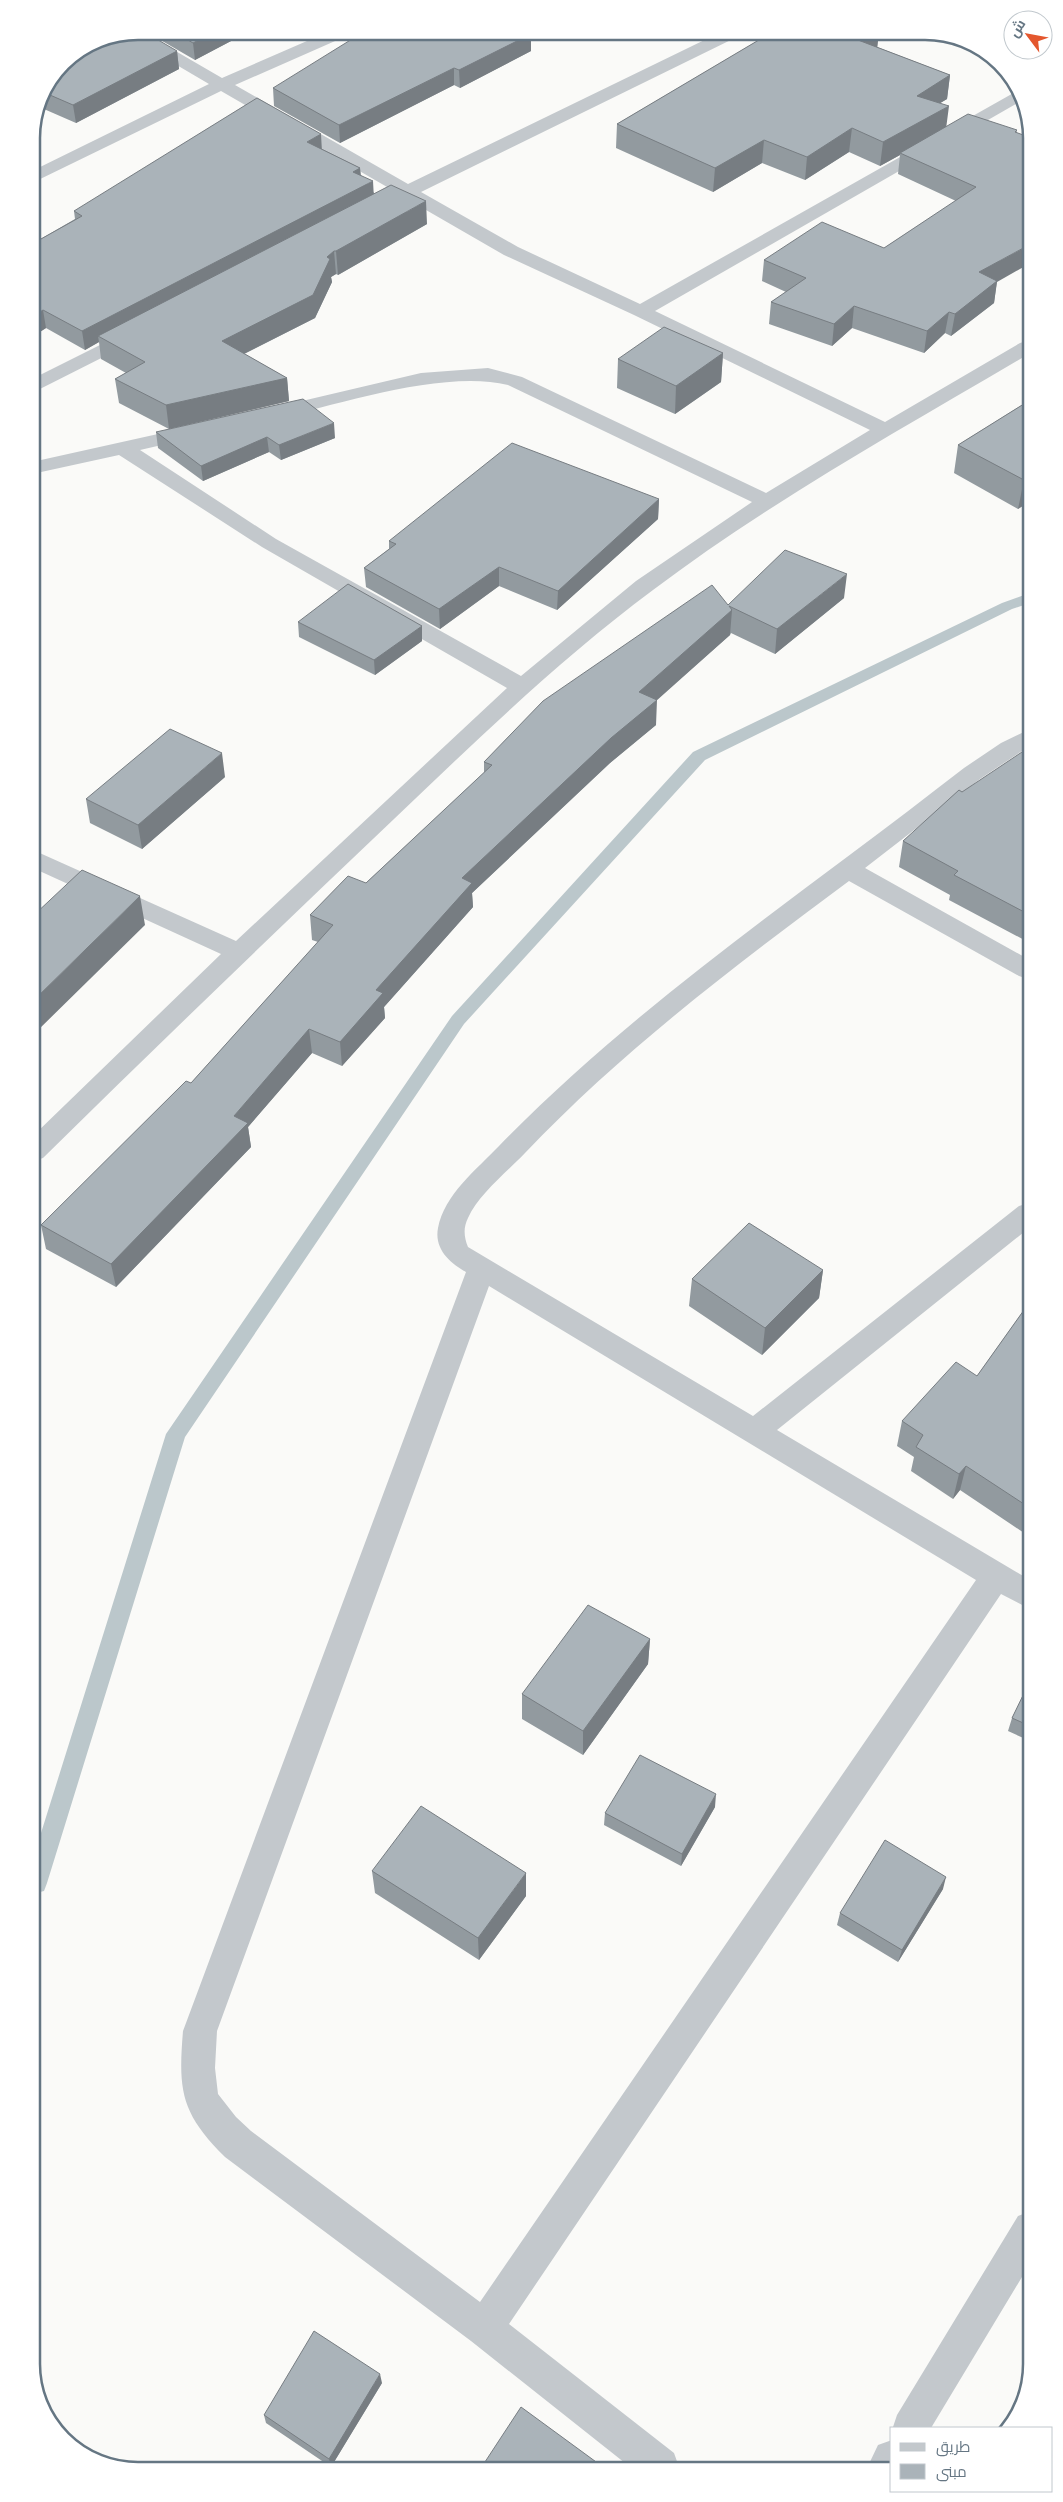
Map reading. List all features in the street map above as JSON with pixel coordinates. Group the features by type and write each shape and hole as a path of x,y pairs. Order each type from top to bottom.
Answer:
{"street":[{"path":"144,40 405,192 511,251 641,311 886,430"},
{"path":"40,174 220,85 324,40"},
{"path":"379,205 720,40"},
{"path":"641,311 1014,98"},
{"path":"40,383 145,328"},
{"path":"40,1145 238,952 521,686 644,586 767,502 1023,349"},
{"path":"258,417 421,379 488,374 515,381 767,502"},
{"path":"40,466 210,428"},
{"path":"123,448 184,492 238,525 521,686"},
{"path":"1023,740 974,773 769,927 631,1038 526,1133 468,1198 453,1219 450,1238 458,1254 1023,1592"},
{"path":"40,861 238,952"},
{"path":"848,869 1023,967"},
{"path":"754,1430 1023,1218"},
{"path":"482,1267 200,2031 197,2075 201,2101 215,2122 238,2144 484,2328 654,2462"},
{"path":"484,2328 996,1576"},
{"path":"911,2427 1023,2243"}],"building":[{"path":"132,40 158,40 177,51 73,105 50,95 64,73 89,53 113,43"},
{"path":"188,40 199,40 193,43"},
{"path":"350,40 519,40 459,70 454,68 339,125 273,88"},
{"path":"759,40 858,40 950,75 917,96 949,106 883,142 852,128 807,157 764,140 715,168 617,124"},
{"path":"257,98 321,134 307,142 360,168 353,172 373,181 82,331 43,310 40,312 40,240 82,216 74,211"},
{"path":"968,114 1017,130 1015,132 1023,135 1023,248 979,272 997,281 955,314 949,312 927,331 854,306 834,324 771,302 806,278 764,260 822,222 884,248 976,187 900,153"},
{"path":"391,185 426,201 334,251 327,257 330,259 313,295 222,341 287,378 166,405 115,379 145,362 98,336"},
{"path":"664,327 723,353 676,386 618,359"},
{"path":"303,399 334,423 279,445 267,437 201,466 156,432"},
{"path":"1023,404 1023,479 958,445"},
{"path":"512,443 659,499 558,591 499,567 439,609 364,568 396,544 389,541"},
{"path":"785,550 847,574 777,629 729,606 732,610 639,692 657,700 611,738 462,878 472,883 376,990 383,993 340,1042 309,1029 234,1116 248,1123 111,1264 41,1225 186,1081 191,1083 333,925 310,915 348,876 366,883 492,765 484,762 543,701 712,585 728,605"},
{"path":"348,584 422,626 374,660 298,622"},
{"path":"170,729 222,753 138,825 86,799"},
{"path":"1023,751 1023,911 954,875 958,871 903,841 959,790 962,792"},
{"path":"82,870 140,896 40,994 40,909"},
{"path":"749,1223 823,1270 765,1328 692,1279"},
{"path":"1023,1311 1023,1503 966,1466 959,1474 916,1447 923,1435 902,1421 956,1362 977,1376"},
{"path":"588,1605 650,1639 583,1731 522,1694"},
{"path":"1023,1695 1023,1723 1012,1718"},
{"path":"640,1755 716,1794 682,1854 605,1813"},
{"path":"421,1806 526,1873 478,1938 372,1871"},
{"path":"885,1840 946,1877 902,1950 840,1913"},
{"path":"314,2331 380,2374 329,2459 264,2415"},
{"path":"521,2407 596,2462 485,2462"}],"waterway":[{"path":"40,1870 176,1434 458,1020 699,756 1007,606 1023,600"}]}
